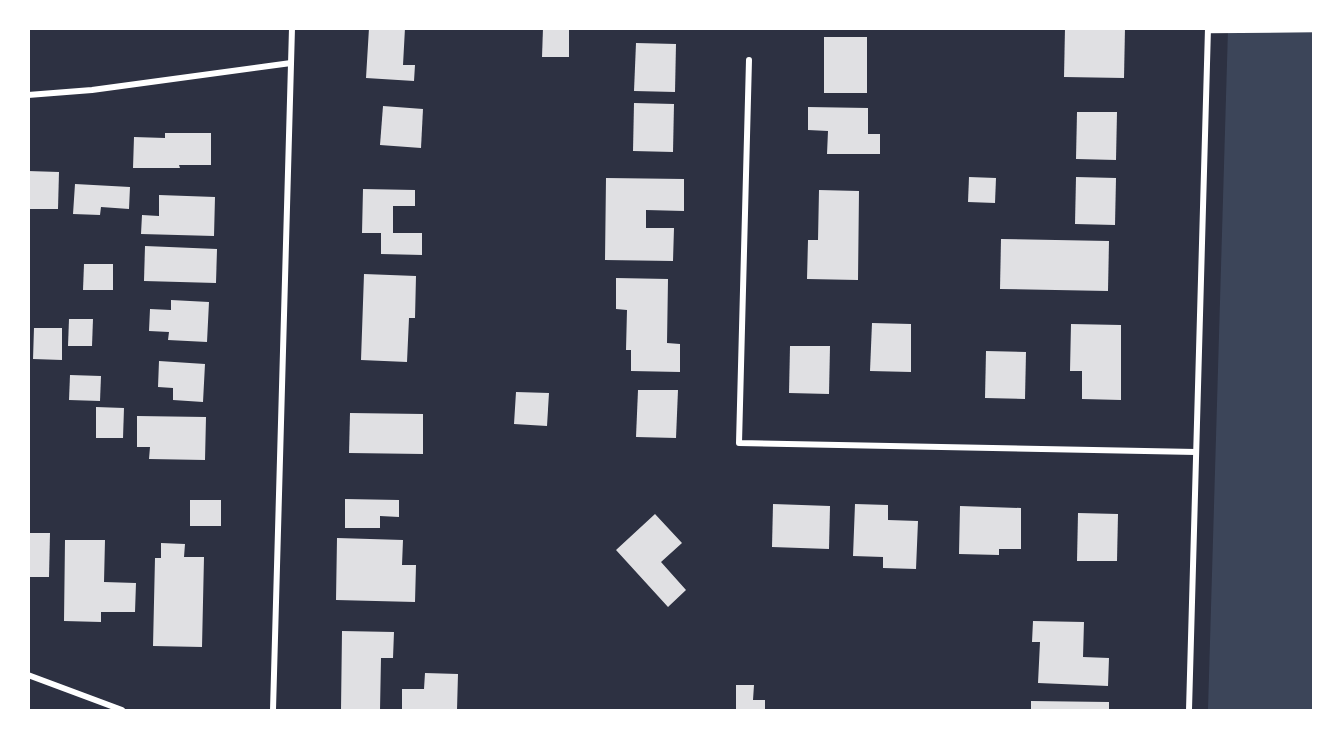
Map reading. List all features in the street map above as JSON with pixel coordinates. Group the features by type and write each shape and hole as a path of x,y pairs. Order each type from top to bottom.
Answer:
{"street":[{"path":"273,711 292,28"},
{"path":"1189,711 1208,30"},
{"path":"749,60 739,443 1196,452"},
{"path":"28,95 92,90 291,63"},
{"path":"28,675 122,711"}],"lane":[{"path":"1208,30 1314,30"}],"shaded area":[{"path":"1228,29 1313,29 1313,710 1208,710"}],"building":[{"path":"369,28 405,28 403,65 415,65 414,81 366,78"},
{"path":"543,28 569,29 569,57 542,57"},
{"path":"1065,28 1125,28 1124,78 1064,77"},
{"path":"824,37 867,37 867,93 824,93"},
{"path":"636,43 676,44 675,92 634,91"},
{"path":"634,103 674,104 673,152 633,151"},
{"path":"383,106 423,109 421,148 380,145"},
{"path":"808,107 868,108 868,134 880,134 880,154 827,154 828,131 808,130"},
{"path":"1077,112 1117,112 1116,160 1076,159"},
{"path":"165,133 211,133 211,165 179,165 180,168 133,168 134,137 165,138"},
{"path":"28,171 59,172 58,209 28,209"},
{"path":"969,177 996,178 995,203 968,202"},
{"path":"1076,177 1116,178 1115,225 1075,224"},
{"path":"606,178 684,179 684,211 646,210 646,228 674,228 673,261 605,260"},
{"path":"75,184 130,187 129,209 101,207 100,215 73,214"},
{"path":"363,189 415,190 415,206 393,206 393,233 422,233 422,255 381,254 381,233 362,233"},
{"path":"819,190 859,191 858,280 807,279 808,240 818,240"},
{"path":"159,195 215,197 214,236 141,234 142,215 159,216"},
{"path":"1001,239 1109,241 1108,291 1000,289"},
{"path":"145,246 217,249 216,283 144,281"},
{"path":"84,264 113,264 113,290 83,290"},
{"path":"364,274 416,276 415,318 409,318 407,362 361,360"},
{"path":"616,278 668,279 667,343 680,344 680,372 631,371 631,350 626,350 627,310 616,309"},
{"path":"171,300 209,302 207,342 168,340 169,332 149,331 150,309 171,310"},
{"path":"69,319 93,319 92,346 68,346"},
{"path":"872,323 911,324 911,372 870,371"},
{"path":"1071,324 1121,325 1121,400 1082,399 1082,371 1070,371"},
{"path":"34,328 62,328 62,360 33,359"},
{"path":"790,346 830,346 829,394 789,393"},
{"path":"986,351 1026,352 1025,399 985,398"},
{"path":"159,361 205,364 203,402 173,400 173,388 158,387"},
{"path":"70,375 101,376 100,401 69,400"},
{"path":"638,390 678,390 676,438 636,437"},
{"path":"516,392 549,393 547,426 514,424"},
{"path":"96,407 124,408 123,438 96,438"},
{"path":"350,413 423,414 423,454 349,453"},
{"path":"137,416 206,417 205,460 149,459 150,447 137,447"},
{"path":"345,499 399,500 399,517 380,516 380,528 345,528"},
{"path":"190,500 221,500 221,526 190,526"},
{"path":"773,504 830,506 829,549 772,547"},
{"path":"855,504 888,505 888,520 918,521 916,569 883,568 883,557 853,556"},
{"path":"960,506 1021,508 1021,549 999,549 999,555 959,554"},
{"path":"1078,513 1118,514 1117,561 1077,561"},
{"path":"655,514 682,543 661,562 686,590 668,607 616,550"},
{"path":"28,533 50,533 49,577 28,577"},
{"path":"337,538 403,540 402,565 416,565 415,602 336,600"},
{"path":"65,540 105,540 104,582 136,583 135,612 101,612 101,622 64,621"},
{"path":"161,543 185,544 184,557 204,557 202,647 153,646 155,558 161,558"},
{"path":"1033,621 1084,622 1083,657 1109,658 1108,686 1038,683 1040,642 1032,642"},
{"path":"342,631 394,632 393,658 381,658 380,710 341,710"},
{"path":"425,673 458,674 457,710 402,710 402,689 424,689"},
{"path":"736,685 754,685 753,700 765,700 765,710 736,710"},
{"path":"1031,701 1109,702 1109,710 1031,710"}]}
